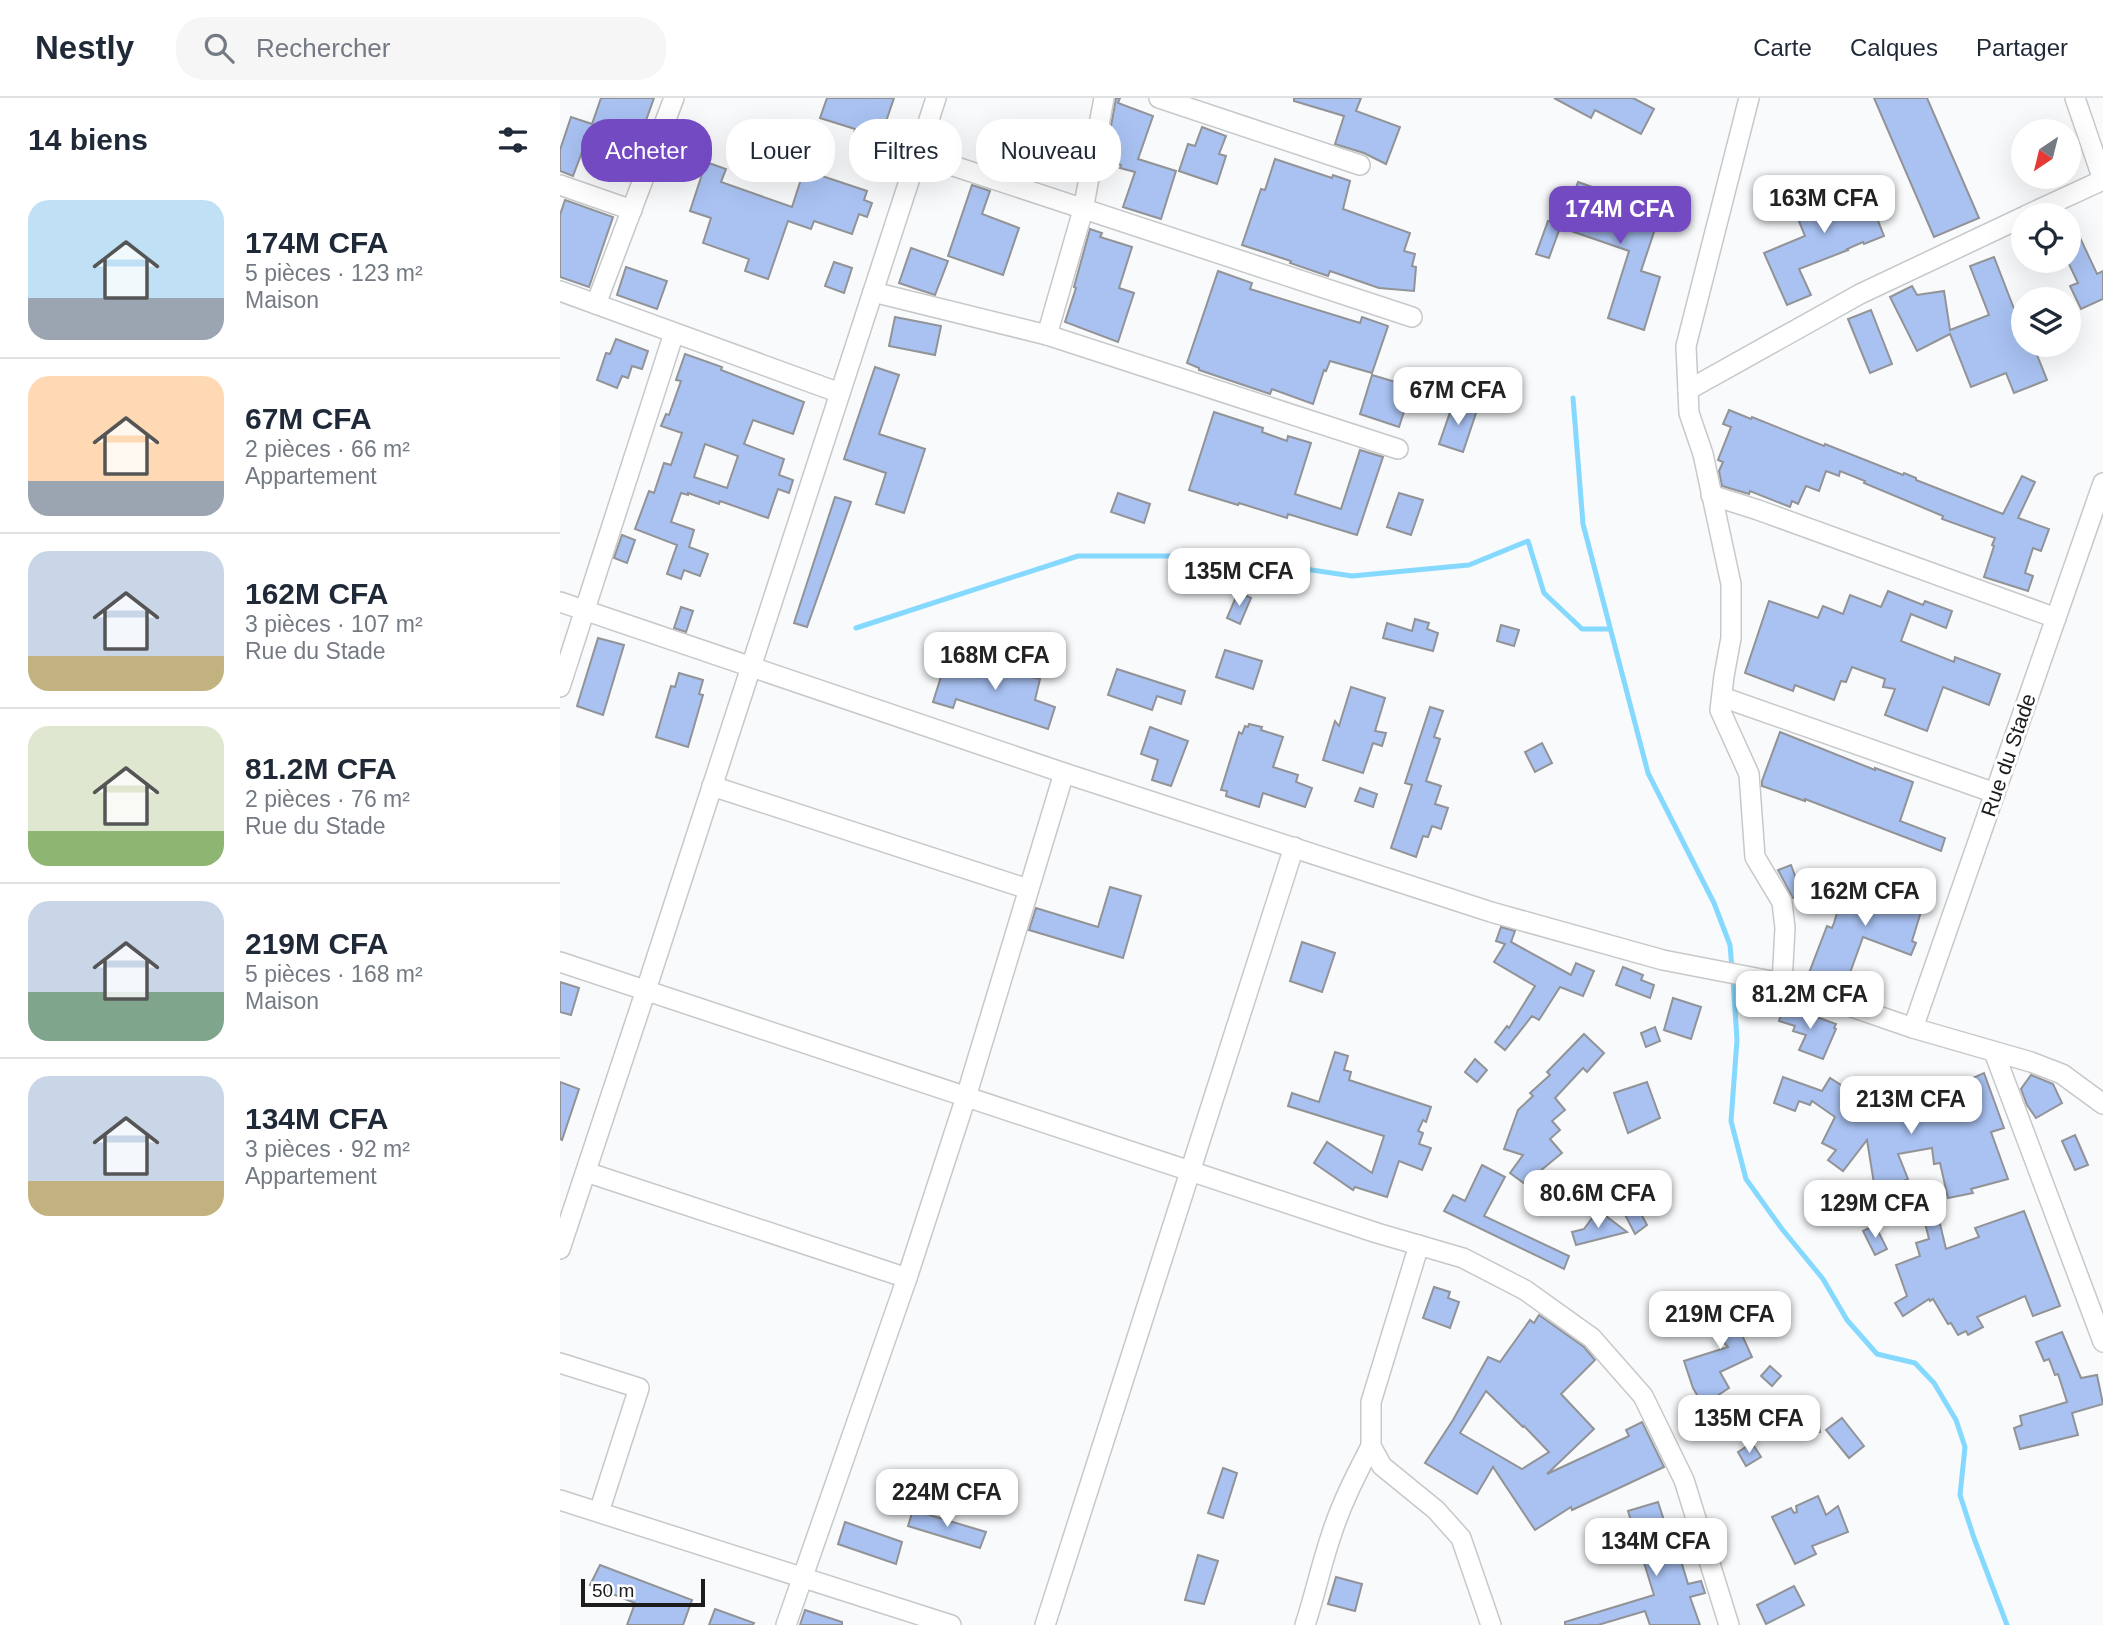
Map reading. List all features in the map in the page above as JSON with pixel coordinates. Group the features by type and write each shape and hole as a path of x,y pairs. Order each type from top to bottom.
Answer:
{"street":[{"path":"596,304 674,98"},
{"path":"929,119 936,98"},
{"path":"1046,335 1083,210 1104,98"},
{"path":"1159,98 1360,165"},
{"path":"1749,98 1686,346 1689,412 1703,454 1731,584 1731,638 1720,710 1749,774 1755,857 1782,902 1785,928 1782,983"},
{"path":"2053,203 2103,180 2075,98"},
{"path":"962,169 1412,317"},
{"path":"560,1250 908,182"},
{"path":"560,185 632,210"},
{"path":"1688,390 1860,294 2011,223"},
{"path":"560,291 840,393"},
{"path":"873,292 1046,335 1398,449"},
{"path":"560,687 674,332"},
{"name":"Rue du Stade","path":"1913,1028 2103,483"},
{"path":"1711,495 2056,618"},
{"path":"560,602 1064,773 1491,912 1650,956 1782,983 1913,1028 2031,1062 2062,1074 2103,1104"},
{"path":"1722,697 1995,793"},
{"path":"786,1625 907,1278 1064,773"},
{"path":"712,786 1028,889"},
{"path":"1045,1625 1294,847"},
{"path":"560,962 965,1097 1463,1258 1525,1290 1592,1338 1643,1396 1684,1480 1728,1625"},
{"path":"1994,1052 2103,1342"},
{"path":"586,1172 907,1278"},
{"path":"1306,1625 1339,1512 1371,1446 1371,1402 1419,1245"},
{"path":"560,1363 639,1388 599,1512"},
{"path":"1371,1446 1382,1466 1436,1510 1461,1538 1491,1625"},
{"path":"560,1500 951,1625"}],"building":[{"path":"601,98 654,98 646,119 594,119"},
{"path":"827,98 894,98 887,119 849,119 849,127 835,123 835,119 820,118"},
{"path":"1116,98 1120,98 1118,103 1153,116 1138,159 1176,171 1161,219 1123,207 1135,172 1121,168 1121,119 1112,119"},
{"path":"1294,98 1361,98 1356,111 1400,127 1386,164 1364,153 1335,144 1344,116 1294,101"},
{"path":"1554,98 1633,98 1654,109 1641,134 1595,110 1591,118"},
{"path":"1874,98 1927,98 1979,218 1934,237"},
{"path":"571,117 581,120 581,155 573,176 560,171 560,150"},
{"path":"1202,127 1226,136 1219,154 1226,156 1217,184 1179,171 1188,144 1195,146"},
{"path":"1275,159 1332,178 1333,175 1350,181 1343,209 1410,233 1404,251 1415,254 1412,266 1416,267 1414,291 1379,288 1330,271 1328,276 1242,245 1261,189 1265,190"},
{"path":"712,164 726,169 721,182 792,207 800,182 835,180 867,191 864,200 872,203 867,217 859,214 852,234 814,221 811,229 788,221 768,279 745,271 749,259 703,243 711,218 690,211 699,182 712,182"},
{"path":"1861,178 1884,236 1799,269 1811,295 1787,305 1764,253 1805,236 1792,204"},
{"path":"1578,182 1661,211 1641,271 1660,277 1644,330 1608,318 1629,251 1562,228"},
{"path":"972,185 990,191 982,214 1019,228 1003,275 948,256"},
{"path":"565,200 613,217 589,287 560,277 560,215"},
{"path":"1548,221 1561,225 1549,258 1536,254"},
{"path":"1090,229 1102,233 1100,237 1132,247 1119,288 1134,293 1118,342 1065,322"},
{"path":"2081,240 2097,274 2103,271 2103,299 2081,309 2081,287 2070,286 2078,283 2073,273 2081,273"},
{"path":"911,248 948,261 935,295 899,283"},
{"path":"1994,257 2011,301 2011,357 2038,357 2047,380 2014,393 2006,373 1971,387 1950,334 1917,351 1890,297 1912,286 1917,295 1944,291 1950,330 1989,315 1970,266"},
{"path":"834,262 852,268 844,293 825,286"},
{"path":"626,267 667,281 657,309 617,295"},
{"path":"1218,271 1252,283 1250,289 1360,323 1362,317 1388,326 1372,373 1330,361 1326,371 1324,370 1313,404 1272,389 1270,394 1199,370 1187,363"},
{"path":"1871,310 1892,364 1870,373 1848,319"},
{"path":"895,317 941,326 935,355 889,346"},
{"path":"616,339 648,351 642,369 632,366 628,378 622,376 617,388 597,380 606,353 610,354"},
{"path":"685,354 804,402 793,434 753,420 744,444 784,459 779,475 793,480 789,493 778,489 768,518 720,501 719,504 681,493 671,522 694,530 689,547 708,554 700,576 684,570 681,579 667,574 677,545 635,529 649,491 654,493 664,463 671,465 682,433 661,426 666,414 669,415 681,381 676,380","holes":["705,444 738,456 727,488 694,477"]},
{"path":"875,367 899,375 879,434 925,449 904,513 876,504 886,473 844,459"},
{"path":"1372,375 1412,387 1399,427 1360,414"},
{"path":"1454,401 1477,410 1463,452 1439,444"},
{"path":"1729,410 1903,475 1904,473 2003,514 2022,476 2035,482 2018,518 2049,529 2041,551 2033,548 2025,573 2033,576 2028,591 1984,577 1995,538 1942,519 1943,516 1840,471 1839,476 1826,471 1819,491 1806,486 1798,504 1792,501 1790,507 1750,491 1749,494 1722,486 1719,471 1723,462 1718,460 1731,427 1723,424"},
{"path":"1214,412 1263,428 1262,432 1287,441 1288,436 1311,443 1295,494 1341,509 1360,450 1383,457 1357,535 1288,514 1287,518 1189,490"},
{"path":"1118,493 1150,504 1144,523 1111,512"},
{"path":"1399,493 1423,500 1411,535 1387,527"},
{"path":"835,497 851,502 807,627 794,623"},
{"path":"622,535 635,540 627,563 614,558"},
{"path":"1888,591 1923,605 1925,601 1952,611 1946,628 1911,614 1901,641 1954,662 1955,657 2000,674 1989,705 1943,687 1927,731 1885,715 1895,689 1883,687 1885,679 1852,667 1846,682 1841,681 1834,700 1795,685 1793,691 1745,673 1769,601 1818,618 1823,606 1843,614 1850,595 1881,607"},
{"path":"1238,592 1251,598 1240,624 1227,618"},
{"path":"681,607 693,611 686,632 674,628"},
{"path":"1415,619 1429,623 1427,629 1438,633 1433,651 1383,638 1387,623 1412,631"},
{"path":"1501,625 1519,630 1514,646 1497,641"},
{"path":"598,638 624,645 603,715 577,706"},
{"path":"1225,650 1262,661 1253,689 1216,677"},
{"path":"984,656 1008,662 1006,671 1040,679 1035,700 1055,707 1048,729 956,699 953,708 933,702 945,664 980,675"},
{"path":"1117,669 1185,691 1181,704 1157,696 1152,710 1108,695"},
{"path":"679,673 703,680 699,694 703,695 688,747 656,737 671,686 675,687"},
{"path":"1351,687 1385,698 1375,731 1386,733 1382,746 1373,743 1363,773 1323,760 1335,721 1339,726"},
{"path":"1430,707 1443,711 1434,737 1440,739 1426,781 1441,786 1435,804 1448,808 1441,829 1432,826 1428,837 1423,836 1416,857 1391,848 1412,785 1405,783"},
{"path":"1249,724 1283,737 1273,767 1298,775 1296,782 1312,788 1305,807 1263,793 1259,807 1226,796 1227,791 1221,790 1239,732 1242,734 1245,726 1248,727"},
{"path":"1150,727 1188,741 1171,786 1152,780 1158,760 1141,754"},
{"path":"1780,732 1875,770 1913,782 1900,821 1945,838 1941,851 1805,799 1762,786"},
{"path":"1542,743 1552,763 1535,772 1525,752"},
{"path":"1360,788 1377,794 1373,807 1355,801"},
{"path":"1791,865 1802,895 1793,898 1778,870"},
{"path":"1847,880 1924,902 1912,941 1916,943 1911,955 1863,937 1847,981 1840,978 1838,984 1809,973 1827,926 1832,928"},
{"path":"1110,887 1141,896 1123,958 1029,930 1036,908 1098,927"},
{"path":"1501,927 1515,931 1511,942 1571,975 1576,963 1594,971 1583,996 1560,987 1539,1020 1532,1016 1505,1050 1495,1042 1507,1026 1509,1028 1535,986 1494,962 1505,944 1496,941"},
{"path":"1302,942 1335,953 1322,992 1290,981"},
{"path":"1623,967 1643,975 1641,980 1654,985 1650,998 1616,985"},
{"path":"560,982 579,988 571,1015 560,1012"},
{"path":"1673,998 1701,1007 1691,1039 1664,1030"},
{"path":"1784,1005 1836,1024 1823,1059 1799,1050 1806,1035 1793,1031 1795,1026 1779,1021"},
{"path":"1655,1027 1660,1041 1646,1047 1641,1033"},
{"path":"1584,1034 1604,1053 1587,1072 1583,1068 1555,1098 1565,1110 1552,1121 1560,1130 1550,1139 1562,1153 1539,1172 1529,1187 1510,1173 1523,1155 1504,1149 1518,1110 1533,1096 1530,1093 1550,1075 1547,1072"},
{"path":"1335,1052 1348,1056 1344,1070 1351,1072 1349,1080 1431,1107 1426,1122 1423,1120 1418,1131 1423,1133 1419,1144 1431,1148 1422,1170 1399,1161 1387,1197 1355,1187 1353,1190 1314,1163 1327,1142 1372,1173 1384,1136 1288,1106 1292,1093 1319,1102"},
{"path":"1475,1059 1487,1070 1477,1082 1465,1072"},
{"path":"1984,1073 2004,1128 1991,1132 2008,1179 1971,1189 1973,1193 1948,1198 1940,1163 1934,1164 1932,1148 1898,1154 1908,1179 1903,1181 1909,1200 1885,1213 1876,1196 1867,1140 1843,1171 1828,1160 1836,1150 1822,1143 1835,1117 1812,1101 1810,1105 1799,1101 1795,1111 1774,1103 1783,1077 1822,1091 1830,1078 1855,1094 1853,1097 1910,1119 1910,1114 1946,1119 1951,1078 1964,1082"},
{"path":"2031,1075 2053,1084 2062,1103 2036,1118 2021,1089"},
{"path":"560,1082 579,1089 562,1140 560,1139"},
{"path":"1647,1082 1660,1118 1628,1133 1614,1093"},
{"path":"2075,1135 2088,1165 2075,1170 2062,1141"},
{"path":"1482,1165 1505,1177 1484,1216 1569,1256 1564,1269 1444,1211 1453,1195 1465,1201"},
{"path":"1631,1195 1647,1225 1635,1234 1618,1201"},
{"path":"1935,1203 1946,1249 1979,1237 1975,1228 2024,1211 2060,1306 2033,1316 2025,1296 1977,1317 1983,1327 1968,1335 1966,1331 1958,1335 1933,1299 1903,1316 1895,1303 1907,1296 1896,1265 1920,1256 1916,1243 1929,1239 1921,1207"},
{"path":"1598,1210 1627,1232 1576,1245 1572,1232 1584,1229"},
{"path":"1875,1225 1887,1249 1875,1255 1863,1231"},
{"path":"1434,1287 1450,1292 1448,1298 1459,1302 1450,1328 1423,1318"},
{"path":"1737,1296 1750,1315 1737,1324 1752,1357 1720,1372 1729,1388 1703,1405 1693,1388 1684,1361 1728,1347 1702,1318"},
{"path":"1700,1298 1710,1309 1678,1327 1671,1315"},
{"path":"1539,1315 1584,1347 1595,1360 1561,1394 1594,1429 1547,1474 1629,1436 1626,1430 1642,1422 1664,1467 1572,1510 1571,1507 1535,1530 1493,1467 1477,1494 1425,1463 1453,1420 1488,1357 1500,1362 1530,1320 1534,1323","holes":["1486,1391 1549,1452 1522,1469 1460,1433"]},
{"path":"2062,1332 2081,1378 2097,1375 2103,1404 2072,1413 2078,1435 2020,1449 2014,1428 2022,1425 2020,1416 2067,1402 2058,1374 2055,1375 2049,1359 2044,1361 2036,1342"},
{"path":"1770,1366 1781,1376 1772,1386 1761,1376"},
{"path":"1776,1400 1779,1413 1762,1417 1760,1403"},
{"path":"1817,1413 1820,1432 1804,1435 1803,1430 1780,1434 1777,1419"},
{"path":"1842,1418 1864,1446 1849,1458 1826,1430"},
{"path":"1752,1443 1761,1457 1746,1466 1738,1452"},
{"path":"1223,1468 1237,1473 1223,1518 1208,1513"},
{"path":"1818,1496 1826,1515 1838,1506 1848,1532 1812,1546 1816,1554 1795,1564 1772,1517 1791,1508 1794,1513 1797,1512 1796,1506"},
{"path":"1658,1502 1672,1545 1676,1544 1688,1584 1701,1581 1705,1593 1690,1597 1700,1625 1650,1625 1645,1611 1598,1625 1565,1625 1565,1622 1654,1595 1628,1511"},
{"path":"913,1510 986,1532 980,1548 908,1526"},
{"path":"845,1522 902,1542 896,1564 838,1544"},
{"path":"1198,1555 1218,1561 1204,1604 1185,1600"},
{"path":"600,1565 692,1600 683,1625 627,1625 635,1603 590,1585"},
{"path":"1336,1577 1362,1584 1355,1611 1328,1604"},
{"path":"1794,1586 1804,1605 1766,1624 1757,1605"},
{"path":"715,1609 754,1623 709,1625"},
{"path":"805,1610 842,1622 842,1625 800,1625"}],"waterway":[{"path":"1573,398 1583,524 1648,773 1714,903 1730,945 1732,969"},
{"path":"856,628 1078,556 1218,556 1352,576 1469,565 1528,541 1544,593 1582,629 1610,629"},
{"path":"1733,979 1737,1040 1731,1121 1746,1179 1823,1279 1847,1320 1877,1354 1915,1363 1934,1383 1956,1420 1965,1447 1960,1495 2007,1625"}]}
